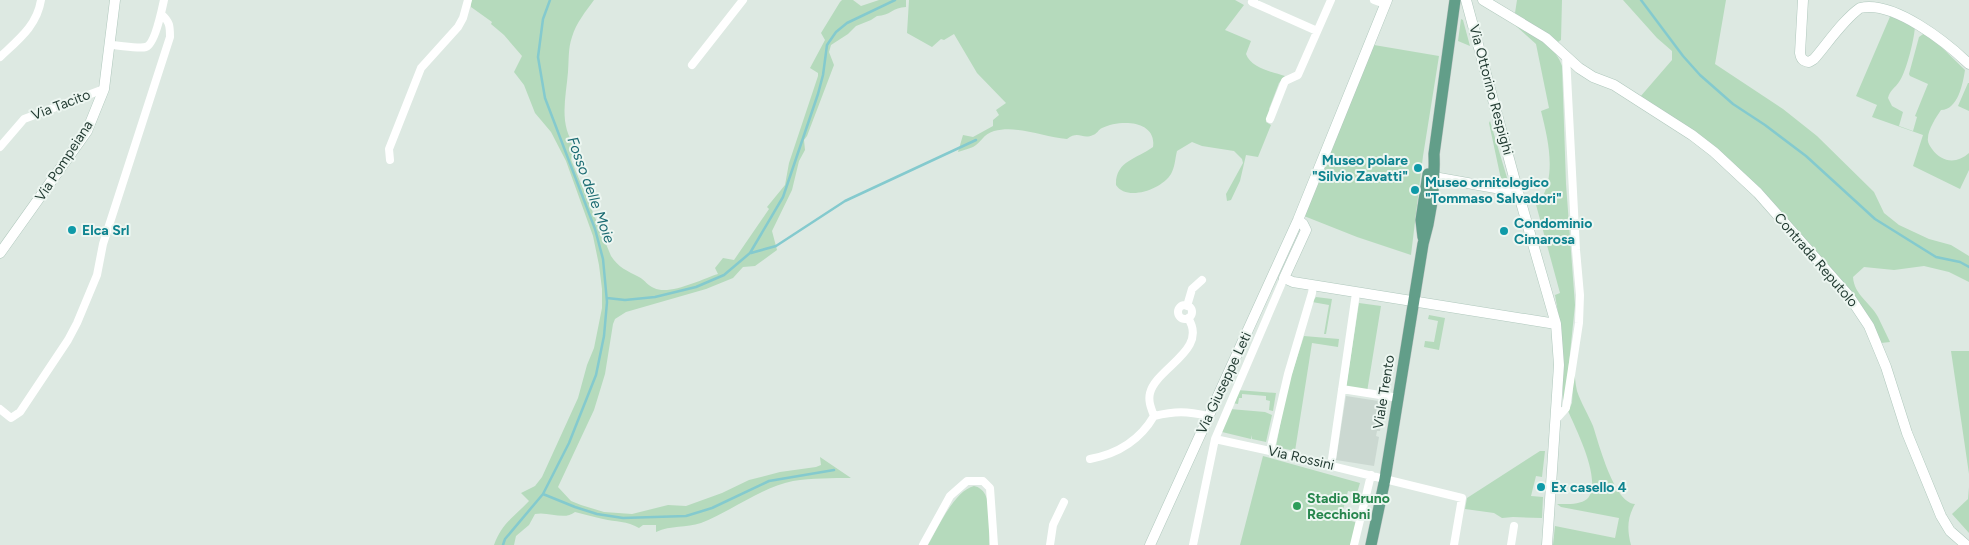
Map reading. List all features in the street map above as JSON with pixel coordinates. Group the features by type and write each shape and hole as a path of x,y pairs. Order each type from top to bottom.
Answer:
{"main road":[{"name":"Viale Trento","path":"1371,545 1386,479 1423,244 1421,220 1431,177 1458,0"}],"street":[{"path":"0,58 35,22 41,0"},
{"name":"Via Pompeiana","path":"0,253 87,131 104,89 115,0"},
{"path":"110,45 146,47 152,43 164,0"},
{"path":"390,160 389,149 421,68 458,27 463,18 468,0"},
{"path":"692,65 743,0"},
{"path":"1254,0 1252,2 1317,31"},
{"path":"1270,119 1285,82 1298,76 1330,0"},
{"path":"1374,0 1386,2"},
{"name":"Via Ottorino Respighi","path":"1458,0 1518,192 1556,324 1559,365 1548,545"},
{"name":"Contrada Reputolo","path":"1483,0 1546,38 1579,68 1593,77 1614,85 1692,135 1714,152 1758,193 1849,296 1869,326 1883,358 1908,433 1941,516 1950,531 1966,545"},
{"path":"1803,0 1800,53 1804,61 1809,62 1814,59 1861,8 1875,3 1884,4 1903,11 1922,21 1969,64"},
{"name":"Via Giuseppe Leti","path":"1150,545 1298,220 1386,2"},
{"path":"0,409 11,418 29,401 68,340 97,275 103,244 170,37 168,20 161,14"},
{"path":"1557,418 1566,408 1579,323 1580,295 1575,240 1566,56"},
{"name":"Via Tacito","path":"0,148 24,119 104,89"},
{"path":"1431,177 1518,192"},
{"path":"1193,545 1215,439 1306,230 1304,224 1298,220"},
{"path":"1284,278 1292,282 1313,286 1556,324"},
{"path":"1154,416 1150,404 1152,387 1184,354 1190,344 1191,324 1188,318 1182,318 1178,313 1180,307 1186,306 1192,289 1202,280"},
{"path":"1270,451 1288,374 1313,286"},
{"path":"1331,466 1356,293"},
{"path":"1342,389 1398,398"},
{"path":"1090,460 1117,452 1145,430 1154,416 1187,411 1208,416"},
{"name":"Via Rossini","path":"1215,439 1462,498 1454,545"},
{"path":"1354,545 1371,475"},
{"path":"922,545 950,496 967,480 983,481 990,488 994,545"},
{"path":"1050,545 1054,525 1064,502"},
{"path":"1511,545 1514,526"}],"shaded area":[{"path":"1346,396 1385,402 1380,431 1377,431 1376,436 1379,437 1374,466 1336,460"}],"green space":[{"path":"471,0 594,0 576,27 570,45 564,111 570,139 576,147 571,159 611,256 623,268 652,287 668,290 695,283 718,274 715,268 723,258 734,260 769,209 767,207 785,185 789,163 818,76 818,73 810,68 825,40 821,33 840,2 842,0 853,0 861,6 879,0 906,0 906,7 898,8 856,26 848,34 831,45 829,52 834,65 804,140 805,150 799,161 792,190 772,231 777,250 755,266 743,267 733,278 706,289 626,312 615,319 605,374 594,410 558,487 571,501 581,505 604,512 632,514 668,505 686,506 722,493 749,480 780,472 816,467 821,465 820,457 851,478 807,479 781,484 701,523 667,528 656,532 656,525 643,525 639,528 626,523 575,512 566,516 540,513 535,514 529,525 516,536 514,545 494,545 501,531 529,501 521,493 535,486 542,477 578,398 594,348 602,308 602,289 593,236 566,161 551,132 535,113 524,85 514,72 522,56 504,35 491,24 492,22 471,7"},
{"path":"909,0 1235,0 1244,5 1225,30 1251,41 1246,54 1252,63 1262,69 1285,76 1279,83 1269,109 1271,111 1266,122 1271,125 1258,157 1246,155 1240,181 1231,200 1227,201 1226,194 1243,163 1242,159 1234,151 1202,146 1192,142 1177,151 1173,169 1167,179 1153,189 1144,192 1128,193 1116,185 1119,171 1128,162 1153,147 1153,138 1149,131 1136,124 1118,123 1102,128 1096,134 1089,136 1075,135 1067,139 1022,130 994,131 990,132 973,147 958,152 963,135 973,137 993,126 993,120 999,115 996,110 1006,103 977,73 954,34 944,40 941,39 932,47 907,33"},
{"path":"1517,0 1562,0 1561,40 1558,42 1517,17 1515,13"},
{"path":"1623,0 1726,0 1715,64 1783,109 1817,136 1874,192 1884,213 1899,225 1929,239 1951,245 1969,256 1969,282 1949,272 1924,266 1894,270 1864,267 1853,277 1854,283 1856,289 1875,312 1890,342 1881,343 1771,203 1640,97 1672,60 1672,51 1657,38"},
{"path":"1892,12 1915,25 1912,46 1902,77 1888,98 1892,106 1903,112 1899,126 1913,131 1917,117 1915,116 1928,84 1909,74 1919,37 1926,32 1965,70 1956,101 1947,109 1941,110 1928,135 1928,142 1940,157 1955,160 1969,153 1969,170 1960,189 1913,166 1923,135 1872,117 1877,105 1856,96"},
{"path":"1507,18 1547,44 1553,50 1562,66 1566,184 1575,305 1566,392 1563,402 1563,357 1555,295 1560,293 1535,201 1542,198 1549,177 1548,144 1541,111 1549,108 1536,44"},
{"path":"1461,19 1463,20 1470,46 1458,41"},
{"path":"1374,45 1439,56 1423,156 1411,255 1357,237 1304,216"},
{"path":"1969,83 1969,111 1958,106"},
{"path":"1490,121 1508,181 1502,184 1489,123"},
{"path":"1316,297 1332,299 1326,334 1324,334 1329,305 1312,302"},
{"path":"1359,303 1381,306 1367,392 1346,388"},
{"path":"1429,315 1445,318 1439,350 1424,347 1425,341 1434,342 1438,321 1428,319"},
{"path":"1304,336 1339,339 1338,347 1312,343 1295,451 1276,447 1286,392"},
{"path":"1951,351 1969,351 1969,474"},
{"path":"1574,368 1577,391 1593,426 1608,471 1620,494 1627,501 1635,504 1628,524 1631,545 1553,545 1555,526 1615,538 1619,518 1561,507 1557,504 1581,502 1587,499 1591,491 1590,468 1582,442 1568,411 1572,403"},
{"path":"1237,390 1276,393 1273,411 1269,410 1270,401 1266,400 1266,396 1242,394 1238,404 1232,403"},
{"path":"1230,409 1265,412 1272,415 1266,442 1252,439 1252,435 1251,439 1222,432"},
{"path":"1540,451 1545,451 1542,477 1536,476 1531,496 1543,497 1542,518 1502,518 1494,513 1465,509 1467,498"},
{"name":"Stadio Bruno Recchioni","path":"1263,456 1360,483 1357,493 1348,491 1341,518 1358,523 1353,545 1240,545"},
{"path":"974,486 981,489 988,502 990,520 989,545 928,545 953,502 967,489"},
{"path":"1969,487 1969,533 1952,514 1968,499"}],"waterway":[{"name":"Fosso delle Moie","path":"503,545 505,539 543,494 569,443 596,375 604,336 607,302 603,259 595,229 545,98 538,57 543,19 550,0"},
{"path":"607,298 625,300 655,297 696,287 724,275 750,253 783,197 818,94 827,45 836,32 847,23 895,0"},
{"path":"1641,0 1683,56 1700,75 1733,104 1806,156 1875,219 1936,257 1960,262 1969,267"},
{"path":"751,253 776,246 845,201 976,140"},
{"path":"543,494 597,514 623,518 686,516 712,508 769,481 834,470"}],"place":[{"name":"Museo polare \"Silvio Zavatti\"","path":"1418,168"},
{"name":"Museo ornitologico \"Tommaso Salvadori\"","path":"1415,190"},
{"name":"Elca Srl","path":"72,230"},
{"name":"Condominio Cimarosa","path":"1504,231"},
{"name":"Ex casello 4","path":"1541,487"},
{"name":"Stadio Bruno Recchioni","path":"1297,506"}]}
